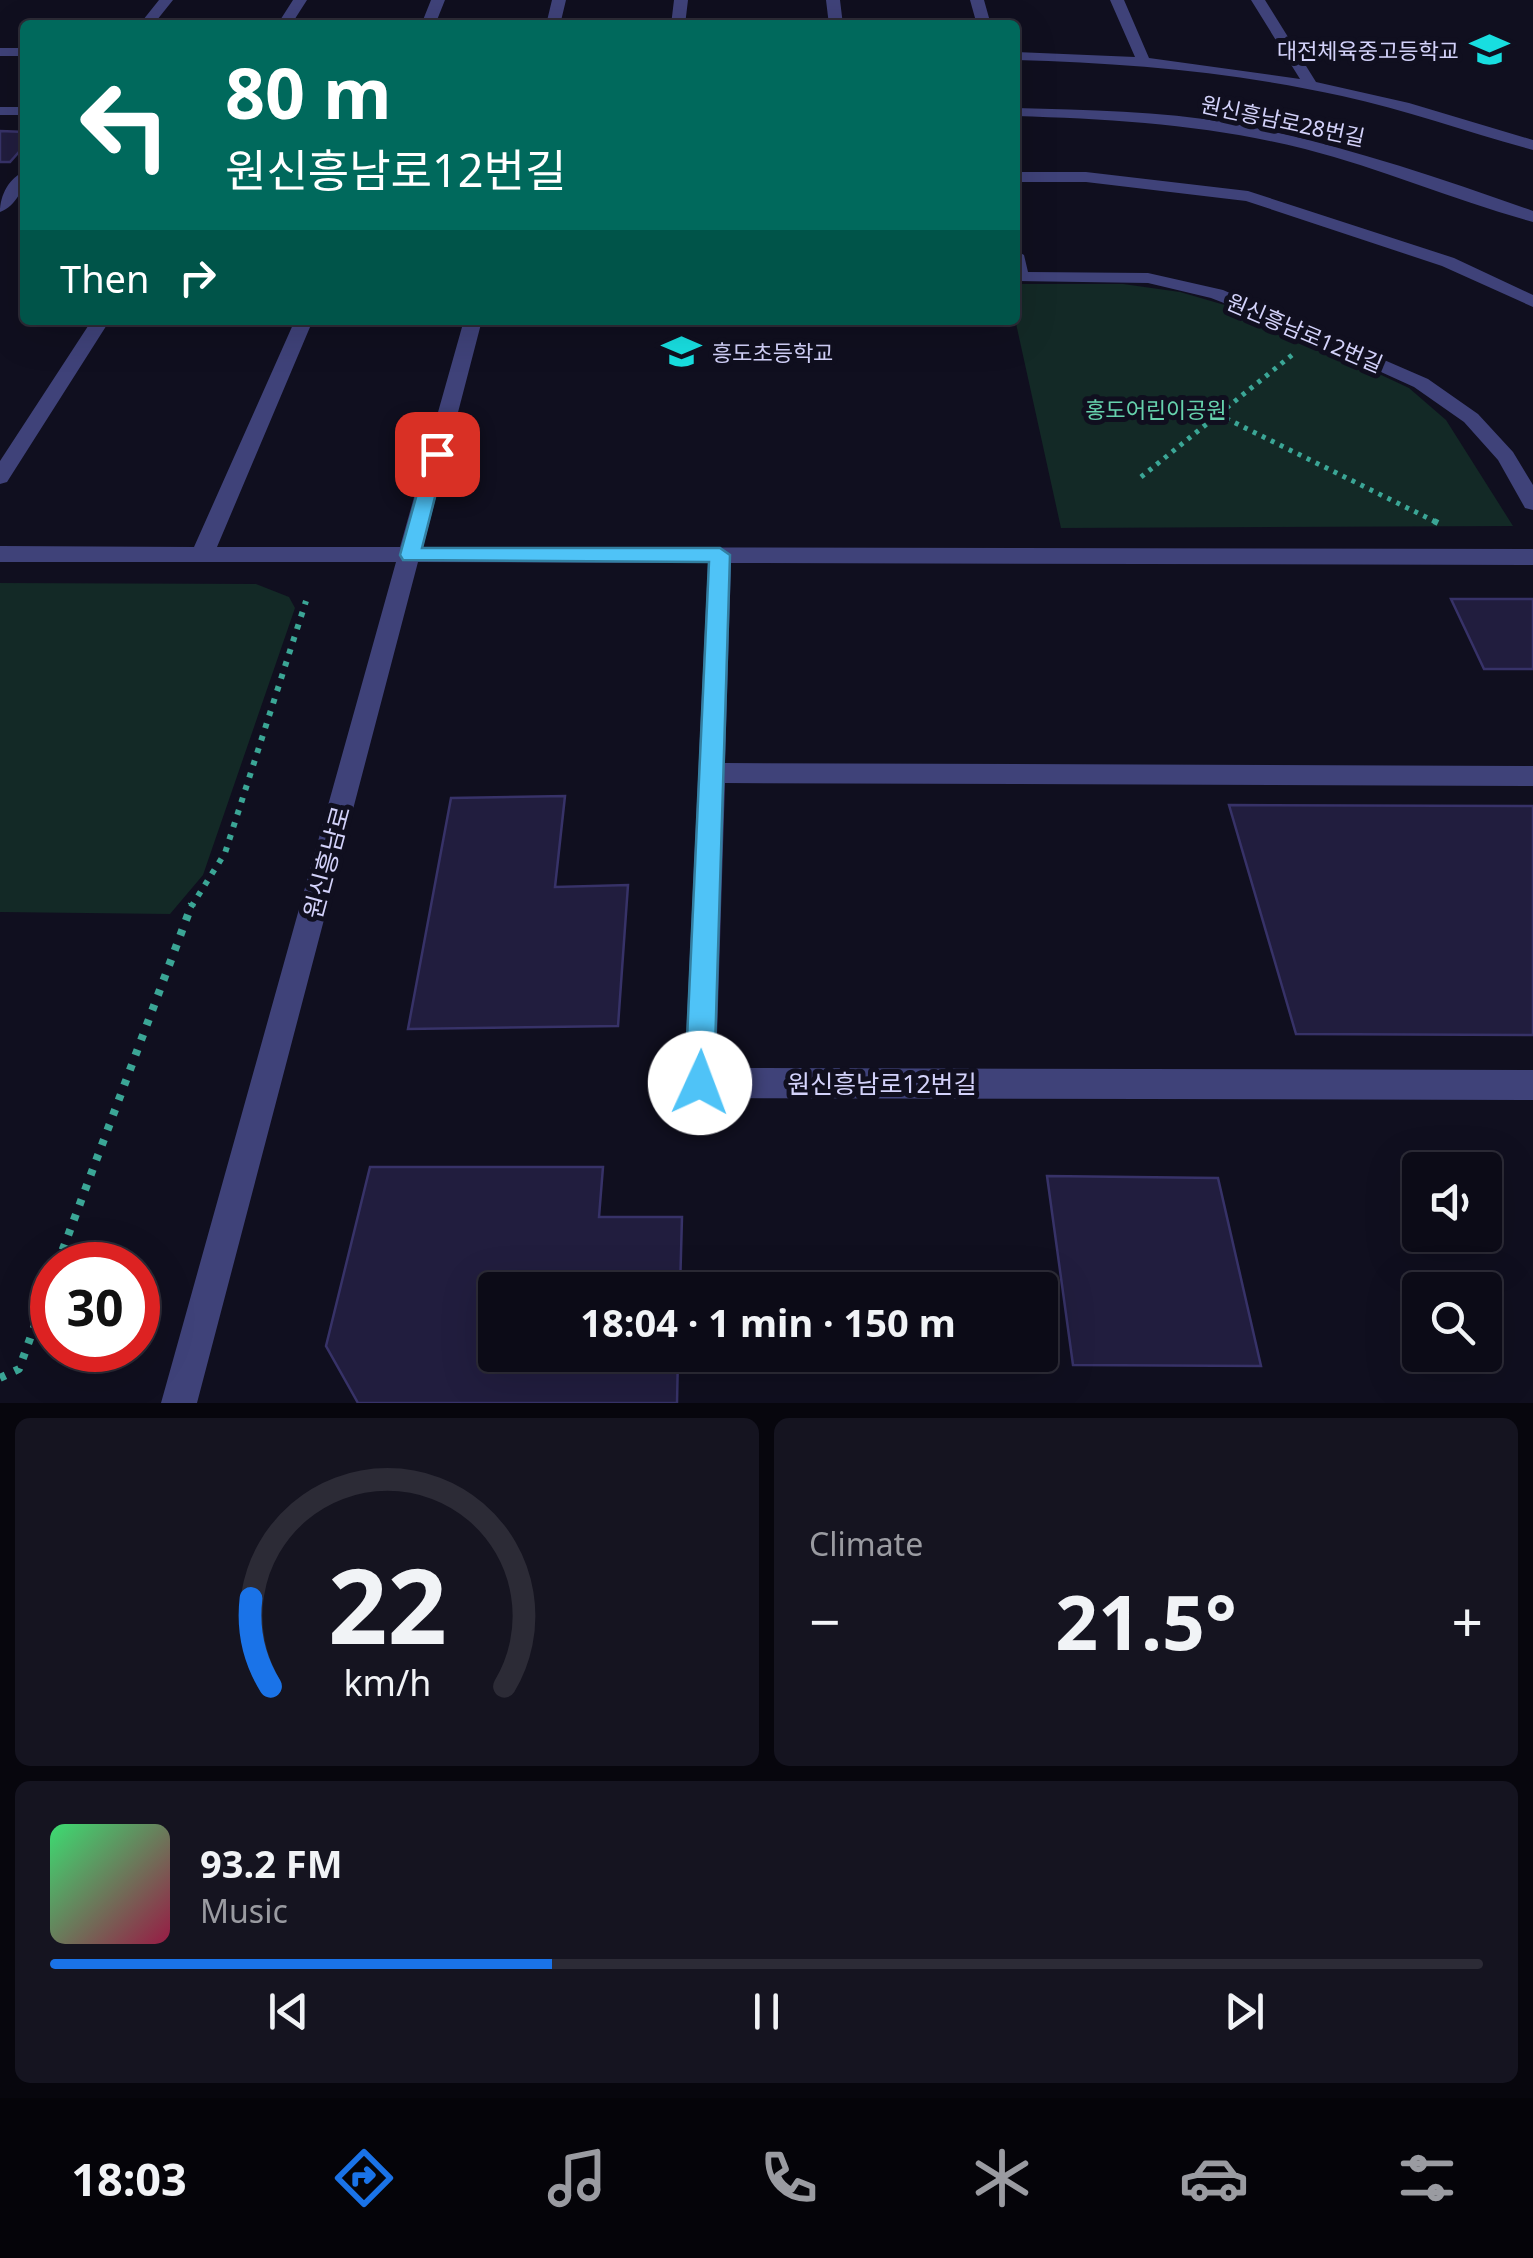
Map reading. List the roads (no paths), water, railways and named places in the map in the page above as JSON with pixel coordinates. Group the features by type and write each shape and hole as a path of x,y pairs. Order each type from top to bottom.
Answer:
{"street":[{"path":"150,20 166,0"},
{"path":"1117,0 1142,58"},
{"path":"1258,0 1308,82"},
{"path":"1020,56 1142,58 1308,82 1438,114 1533,145"},
{"name":"원신흥남로28번길","path":"1020,112 1116,115 1228,128 1326,148 1533,217"},
{"path":"1020,177 1086,178 1248,196 1448,262 1533,302"},
{"path":"0,207 20,183"},
{"name":"원신흥남로12번길","path":"1020,273 1021,277 1148,278 1218,294 1266,312 1421,383 1471,418 1506,457 1533,503"},
{"path":"0,477 98,325"},
{"path":"202,555 302,325"},
{"name":"원신흥남로","path":"179,1403 473,325"},
{"path":"0,554 1533,556"},
{"name":"원신흥남로12번길","path":"720,555 700,1083 1533,1085"},
{"path":"712,772 1533,776"}],"place":[{"name":"대전체육중고등학교","path":"1489,50"},
{"name":"흥도초등학교","path":"682,352"}],"park label":[{"name":"홍도어린이공원","path":"1156,409"}]}
